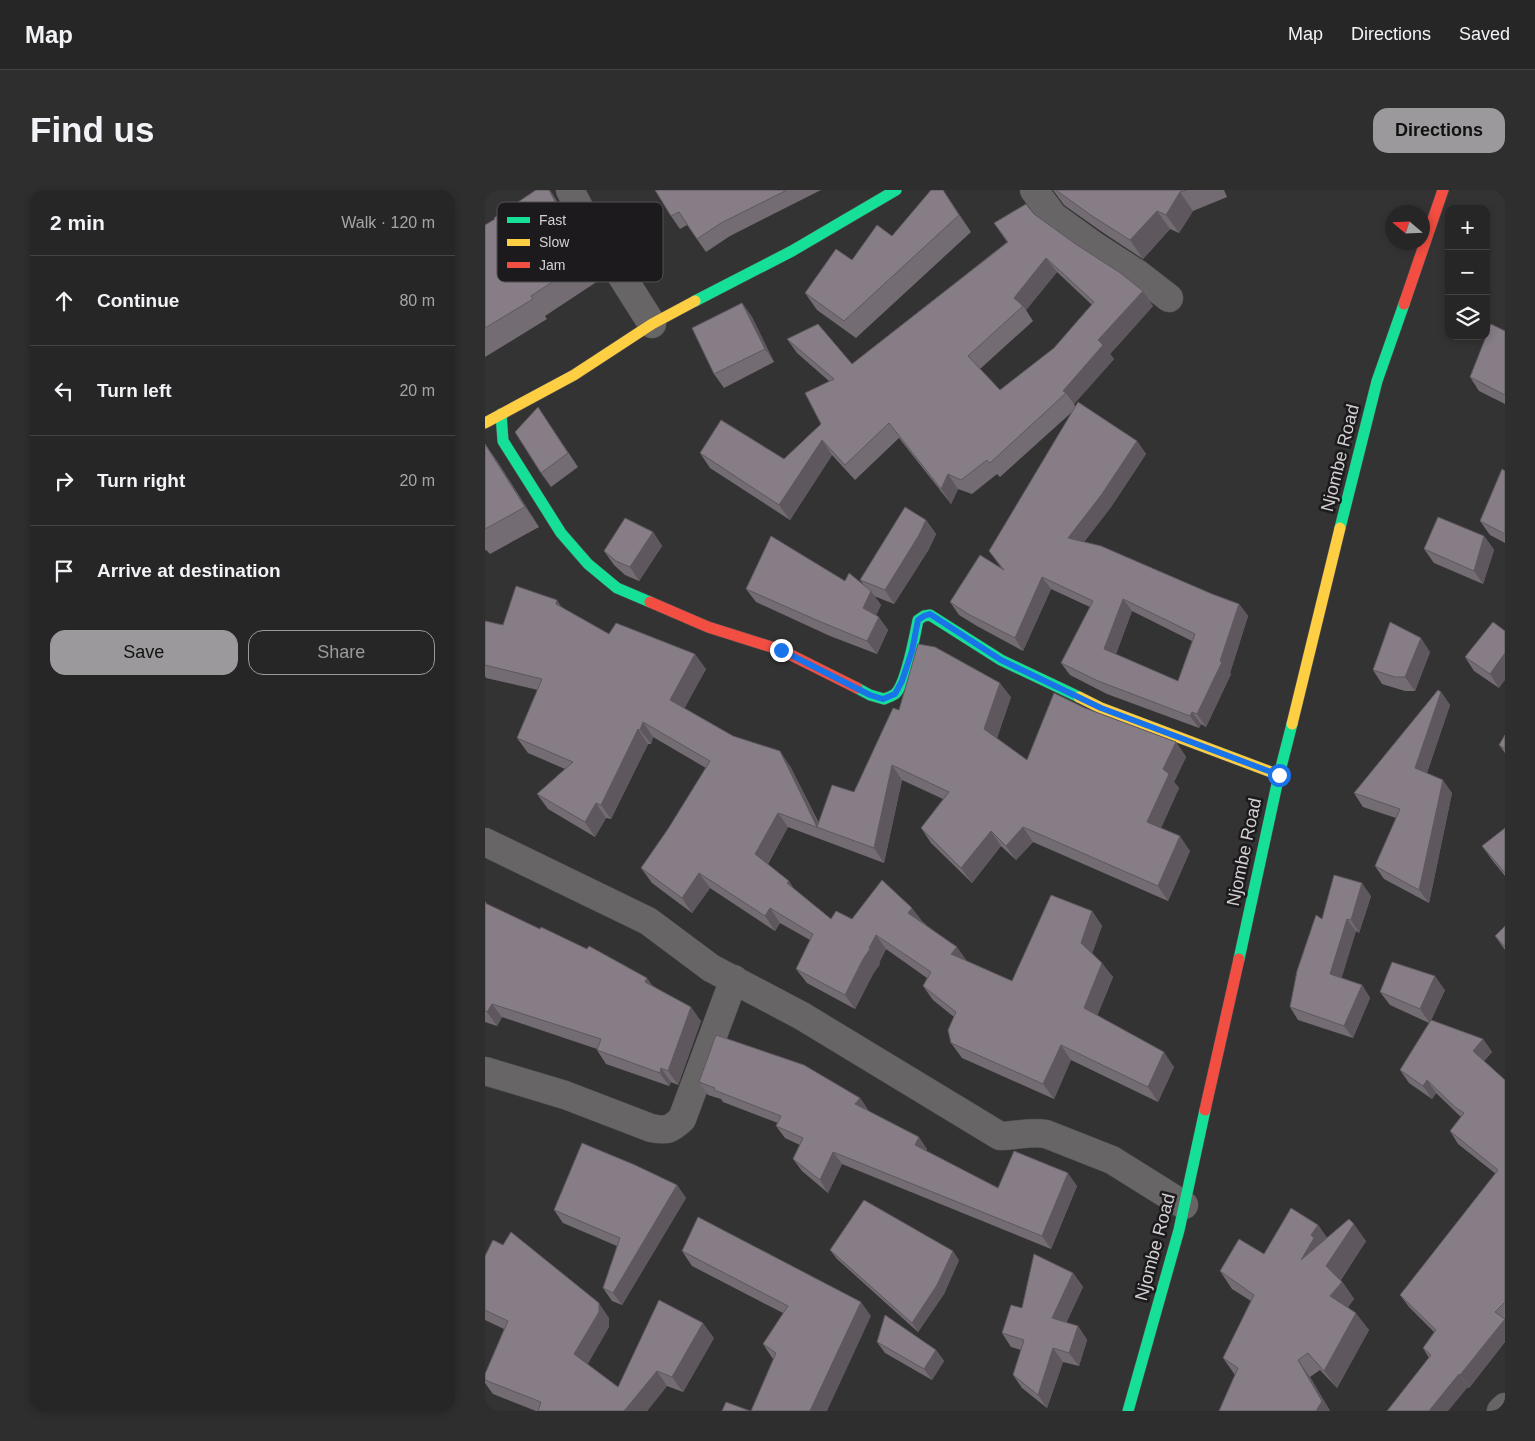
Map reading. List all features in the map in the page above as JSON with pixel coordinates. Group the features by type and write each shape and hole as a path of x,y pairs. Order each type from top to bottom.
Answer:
{"main road":[{"path":"485,423 574,375 652,324 792,251 896,190"},
{"name":"Njombe Road","path":"1128,1411 1179,1230 1279,775 1377,381 1443,190"},
{"path":"501,414 503,441 561,533 588,564 617,588 708,627 781,650 870,695 883,699 895,694 902,681 912,651 918,620 930,614 1001,660 1101,708 1279,775"}],"street":[{"path":"570,190 576,202"},
{"path":"1035,190 1053,216 1138,274 1169,298"},
{"path":"625,282 652,324"},
{"path":"485,842 648,921 711,968 802,1016 1000,1136 1015,1136 1035,1132 1046,1134 1112,1160 1184,1205"},
{"path":"485,1071 565,1095 651,1128 671,1129 682,1119 733,979"},
{"path":"1501,1411 1505,1407"}],"building":[{"path":"536,190 549,190 555,202 518,202"},
{"path":"655,190 787,190 721,223 697,239 679,212 671,216"},
{"path":"931,190 943,190 959,215 844,321 805,293 836,249 852,260 877,225 892,236"},
{"path":"1056,190 1187,190 1180,192 1166,215 1157,211 1130,240"},
{"path":"1026,204 1034,214 1119,272 1143,291 1098,340 1103,345 1063,391 1066,393 990,463 987,460 961,480 948,474 941,489 889,423 845,465 822,440 779,505 700,453 721,420 784,459 821,424 805,393 834,379 787,339 818,324 852,364 1008,242 994,223","holes":["1046,258 1094,302 1054,348 1000,390 968,356 1023,306 1014,298"]},
{"path":"497,216 497,282 552,282 531,296 533,299 485,328 485,225"},
{"path":"742,303 765,349 714,374 692,328"},
{"path":"1491,324 1505,331 1505,395 1470,377 1485,340 1490,340"},
{"path":"1078,402 1137,441 1102,494 1068,538 1101,546 1239,604 1220,661 1222,662 1197,714 1192,712 1190,716 1098,681 1061,663 1093,601 1042,577 1015,638 968,614 950,602 980,555 1004,570 989,551","holes":["1123,599 1195,634 1178,681 1104,649"]},
{"path":"538,407 568,453 541,473 515,432"},
{"path":"485,444 525,507 485,529"},
{"path":"1502,469 1505,471 1505,534 1480,521"},
{"path":"905,507 926,520 919,535 885,590 860,580"},
{"path":"1438,517 1484,536 1474,571 1424,549"},
{"path":"625,518 653,532 630,567 616,561 604,551"},
{"path":"771,536 845,581 849,573 871,591 863,608 879,617 867,641 746,589"},
{"path":"516,586 557,600 556,604 609,634 616,623 695,654 670,700 733,736 780,751 817,827 832,785 854,792 893,708 899,710 918,644 935,647 1000,683 984,729 1027,760 1054,693 1085,708 1176,742 1163,769 1169,774 1147,822 1180,836 1158,886 1023,827 1006,846 991,831 961,868 921,828 949,792 892,765 874,848 778,813 755,854 789,881 787,883 831,919 836,911 852,919 882,880 912,908 908,913 957,947 951,954 1012,981 1051,895 1092,911 1081,943 1102,963 1084,1008 1164,1052 1148,1087 1061,1045 1043,1084 951,1043 948,1030 956,1012 923,986 931,972 876,935 845,995 796,969 813,934 770,908 765,916 699,873 682,898 641,868 668,829 710,761 643,722 601,805 596,803 585,822 537,794 573,762 517,738 542,679 485,665 485,621 503,625"},
{"path":"1390,622 1421,638 1405,677 1395,677 1373,670"},
{"path":"1493,622 1505,631 1505,653 1490,674 1465,657"},
{"path":"1438,690 1441,692 1415,768 1443,780 1419,890 1375,866 1400,809 1354,793"},
{"path":"1505,735 1505,749 1499,745"},
{"path":"1505,828 1505,873 1482,846"},
{"path":"1334,875 1362,883 1351,920 1347,919 1330,974 1362,985 1344,1026 1290,1007 1297,971 1316,915 1322,919"},
{"path":"485,903 587,949 589,946 647,978 645,982 691,1007 668,1071 661,1068 660,1073 597,1050 601,1039 492,1004 487,1012 485,1011"},
{"path":"1505,926 1505,947 1495,936"},
{"path":"1392,962 1435,976 1420,1009 1380,992"},
{"path":"1431,1020 1483,1039 1473,1051 1505,1080 1505,1302 1495,1312 1505,1319 1429,1411 1387,1411 1431,1355 1423,1348 1436,1330 1400,1295 1498,1170 1450,1131 1464,1113 1455,1107 1427,1080 1423,1086 1400,1070"},
{"path":"716,1035 804,1065 860,1098 855,1104 919,1137 915,1145 998,1188 1014,1151 1068,1173 1042,1236 833,1152 820,1180 793,1159 803,1138 776,1126 781,1116 714,1090 715,1088 699,1082"},
{"path":"582,1143 677,1185 613,1293 603,1288 620,1238 554,1210"},
{"path":"864,1200 953,1251 937,1285 912,1323 830,1250"},
{"path":"1291,1208 1318,1225 1311,1235 1314,1238 1301,1260 1349,1219 1354,1224 1326,1266 1342,1282 1330,1296 1356,1313 1324,1371 1308,1353 1298,1360 1322,1401 1316,1411 1219,1411 1238,1368 1223,1358 1254,1295 1220,1271 1239,1239 1264,1254"},
{"path":"698,1217 861,1302 810,1411 751,1411 776,1353 763,1344 788,1306 682,1251"},
{"path":"511,1232 599,1303 599,1312 574,1354 618,1387 659,1300 703,1323 672,1377 657,1371 624,1411 538,1411 541,1402 485,1380 485,1374 508,1321 485,1310 485,1256 493,1240 503,1245"},
{"path":"1034,1254 1073,1273 1052,1318 1078,1326 1069,1353 1053,1348 1038,1395 1013,1375 1024,1340 1002,1333 1011,1305 1022,1308"},
{"path":"885,1315 936,1350 924,1369 877,1342"},
{"path":"726,1402 750,1411 722,1411"}],"traffic: fast":[{"path":"695,301 792,251 896,190"},
{"path":"1340,528 1377,381 1404,304"},
{"path":"501,414 503,441 561,533 588,564 617,588 650,602"},
{"path":"857,688 870,695 884,699 895,694 903,680 918,620 930,615 1001,660 1079,697"},
{"path":"1239,959 1292,724"},
{"path":"1128,1411 1179,1230 1205,1110"}],"traffic: slow":[{"path":"485,423 574,375 652,324 695,301"},
{"path":"1292,724 1340,528"},
{"path":"1079,697 1101,708 1279,775"}],"traffic: jam":[{"path":"1404,304 1443,190"},
{"path":"650,602 708,627 781,650 857,688"},
{"path":"1205,1110 1239,959"}],"route":[{"path":"781,650 870,695 883,699 895,694 902,681 912,651 918,620 930,614 1001,660 1101,708 1279,775"}]}
